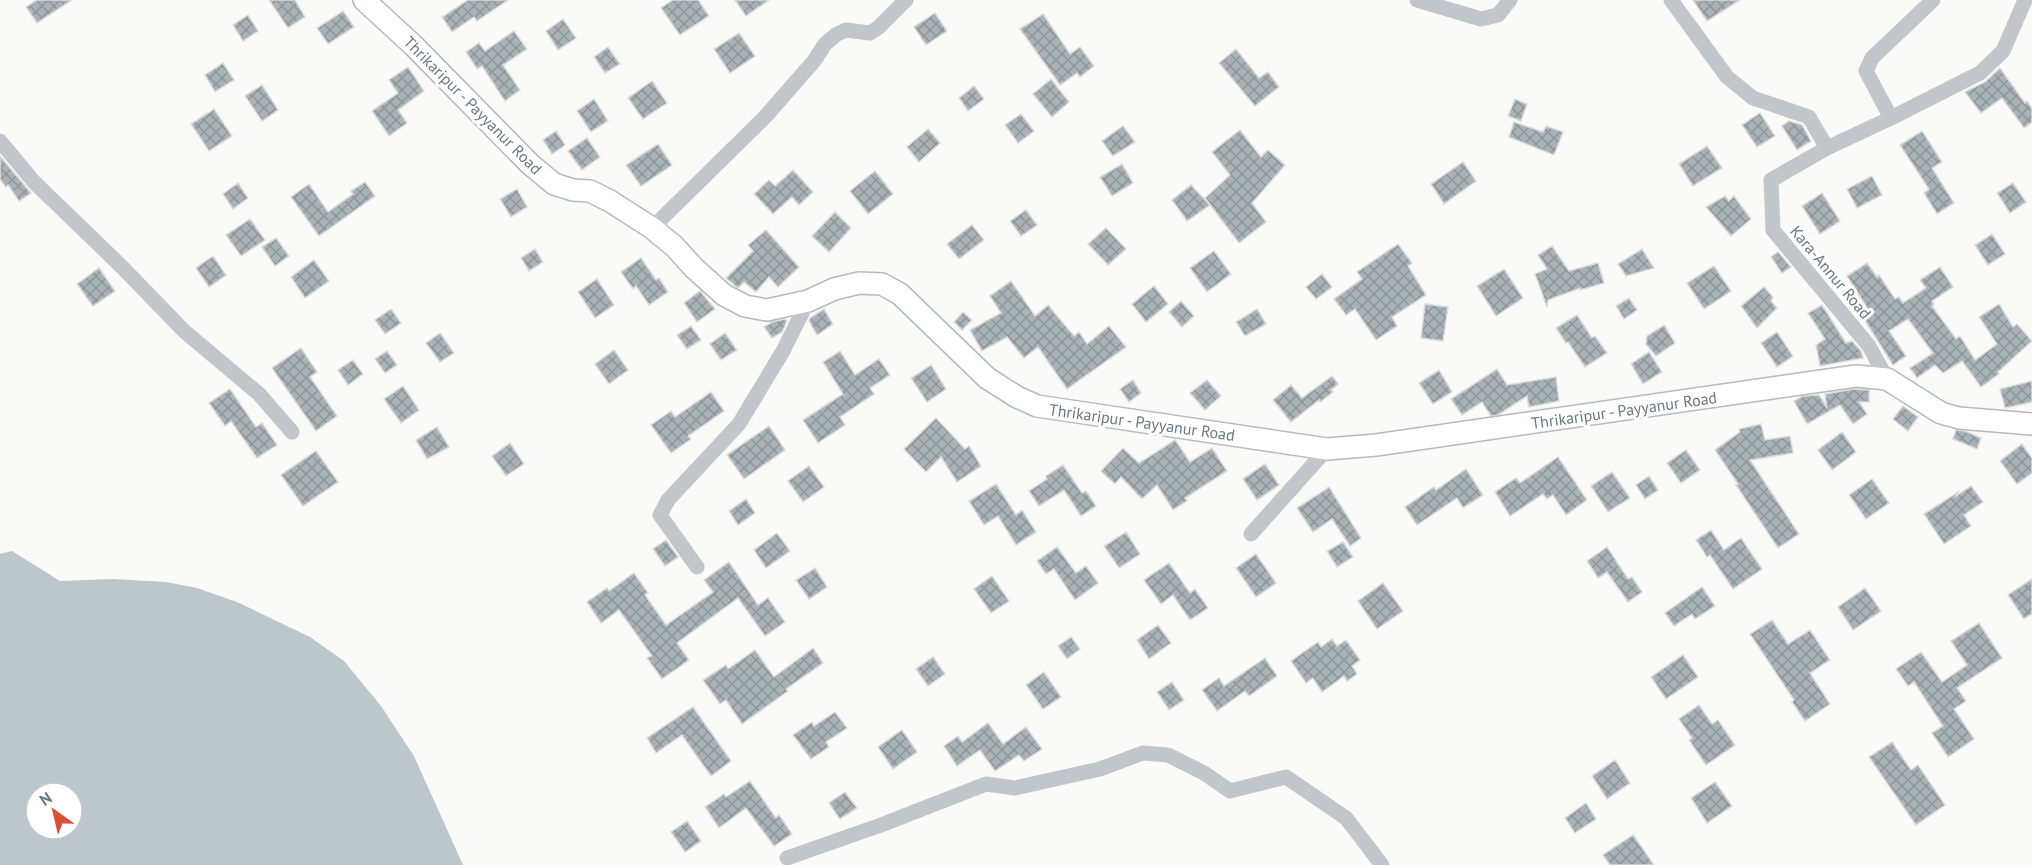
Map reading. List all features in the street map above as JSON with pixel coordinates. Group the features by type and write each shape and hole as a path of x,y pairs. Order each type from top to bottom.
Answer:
{"main road":[{"name":"Thrikaripur - Payyanur Road","path":"364,0 413,45 530,164 554,184 573,190 590,191 652,228 674,246 724,295 745,306 767,310 808,301 834,289 859,283 882,284 900,294 987,378 1017,397 1037,406 1327,449 1376,445 1856,376 1887,379 1941,413 1959,418 2032,424"}],"street":[{"path":"652,228 765,117 814,61 825,44 846,30 870,33 906,0"},
{"path":"1417,0 1481,19 1498,15 1510,0"},
{"path":"1671,0 1727,77 1753,98 1809,117 1827,148"},
{"path":"1892,118 1866,71 1872,58 1933,0"},
{"name":"Kara-Annur Road","path":"1887,379 1869,346 1773,230 1771,180 1827,148 1980,73 2003,51 2025,0"},
{"path":"0,141 34,182 184,331 259,394 292,432"},
{"path":"697,567 660,515 668,500 739,424 783,351 808,301"},
{"path":"1251,534 1327,449"},
{"path":"787,858 881,825 986,784 1015,788 1100,769 1143,753 1168,755 1204,773 1230,791 1286,777 1346,818 1382,865"}],"shaded area":[{"path":"12,551 60,581 113,579 166,582 197,588 237,602 310,637 344,661 381,706 414,756 463,865 0,865 0,554"}],"building":[{"path":"37,0 72,0 37,23 26,7"},
{"path":"269,0 295,0 305,17 288,28"},
{"path":"468,0 508,0 477,21 474,17 452,32 442,17"},
{"path":"673,0 698,0 709,16 680,35 661,8"},
{"path":"735,0 769,0 746,16"},
{"path":"1693,0 1740,0 1707,21"},
{"path":"343,11 354,27 328,44 317,28"},
{"path":"935,13 947,31 926,45 914,27"},
{"path":"1043,14 1070,54 1080,47 1094,66 1080,77 1077,73 1060,85 1020,29"},
{"path":"248,15 258,31 243,41 233,25"},
{"path":"563,19 576,38 558,50 546,31"},
{"path":"514,31 527,49 503,65 520,90 505,101 482,66 477,69 466,52 479,43 485,51"},
{"path":"739,33 755,56 730,73 714,49"},
{"path":"608,47 620,64 605,73 594,57"},
{"path":"1236,49 1259,78 1268,72 1279,87 1255,106 1219,63"},
{"path":"223,63 234,80 215,92 205,75"},
{"path":"408,67 424,91 398,110 407,123 389,136 372,111 398,93 389,80"},
{"path":"2000,68 2025,103 2027,101 2032,109 2032,122 2024,128 2002,98 1981,113 1965,92 1985,82"},
{"path":"1051,79 1069,102 1052,117 1033,94"},
{"path":"652,81 667,103 643,119 628,98"},
{"path":"262,85 278,110 262,121 245,96"},
{"path":"974,86 984,99 968,111 959,98"},
{"path":"594,99 608,121 591,132 577,111"},
{"path":"1515,99 1527,104 1521,121 1508,116"},
{"path":"214,109 232,136 209,151 191,124"},
{"path":"1760,113 1775,136 1757,147 1742,125"},
{"path":"1021,114 1034,131 1018,143 1005,125"},
{"path":"1789,121 1802,125 1811,141 1797,150 1782,126"},
{"path":"1514,122 1543,132 1546,126 1563,132 1554,155 1509,137"},
{"path":"1123,126 1135,142 1113,156 1102,141"},
{"path":"928,129 940,143 919,162 907,147"},
{"path":"1240,130 1261,157 1268,150 1285,165 1252,203 1266,222 1239,243 1205,198 1230,175 1212,152"},
{"path":"556,131 565,145 552,154 543,140"},
{"path":"1922,131 1942,162 1932,168 1954,203 1937,214 1924,193 1929,189 1900,145"},
{"path":"587,138 600,157 582,170 568,151"},
{"path":"658,144 672,165 641,186 626,165"},
{"path":"1707,146 1722,168 1693,186 1679,164"},
{"path":"0,156 31,193 19,201 8,185 6,187 0,179"},
{"path":"1463,162 1476,181 1444,204 1431,184"},
{"path":"1122,164 1133,183 1112,196 1100,177"},
{"path":"793,170 813,192 799,205 792,197 773,214 754,194 769,180 775,186"},
{"path":"875,171 893,194 868,214 850,191"},
{"path":"1872,176 1882,195 1857,208 1847,189"},
{"path":"365,182 375,196 319,236 291,197 309,184 328,212 353,194 351,191"},
{"path":"238,183 248,198 233,209 223,194"},
{"path":"2013,183 2026,202 2010,213 1997,193"},
{"path":"1191,185 1210,205 1187,221 1172,200"},
{"path":"517,189 527,207 511,217 500,199"},
{"path":"1822,193 1840,221 1820,234 1802,206"},
{"path":"1725,196 1729,201 1734,196 1751,219 1731,236 1706,207"},
{"path":"1026,210 1037,225 1021,236 1010,221"},
{"path":"835,212 851,228 829,252 812,236"},
{"path":"250,219 265,240 241,256 226,235"},
{"path":"972,225 984,240 959,259 947,244"},
{"path":"1106,228 1126,249 1108,265 1088,244"},
{"path":"766,230 799,267 778,287 769,277 756,292 744,282 738,288 726,278 753,251 748,245"},
{"path":"1992,234 2005,254 1988,265 1975,245"},
{"path":"276,238 289,256 275,266 262,247"},
{"path":"1398,244 1412,263 1408,266 1426,295 1392,317 1397,326 1376,340 1355,309 1346,315 1334,299 1362,279 1357,272"},
{"path":"1552,246 1569,271 1598,263 1604,283 1580,290 1580,288 1548,300 1547,307 1535,274 1547,269 1538,255"},
{"path":"535,249 543,262 529,271 521,258"},
{"path":"1642,249 1654,268 1626,276 1618,264"},
{"path":"1214,251 1231,274 1207,292 1190,268"},
{"path":"1778,252 1791,267 1782,273 1771,257"},
{"path":"213,256 226,275 209,287 196,268"},
{"path":"641,258 656,280 659,278 668,292 649,305 636,286 633,289 621,272"},
{"path":"314,260 329,281 305,298 291,277"},
{"path":"1867,263 1877,277 1879,275 1895,299 1899,297 1903,303 1926,288 1920,280 1940,267 1953,287 1932,301 1934,305 1932,306 1956,339 1960,336 1975,360 1997,344 1979,317 1999,304 2013,327 2017,324 2032,341 1998,372 1999,374 1981,387 1962,361 1943,373 1935,365 1917,378 1910,368 1933,353 1908,319 1889,331 1906,356 1893,365 1864,319 1871,314 1847,276"},
{"path":"1714,266 1731,291 1704,309 1687,283"},
{"path":"99,268 115,291 93,306 77,284"},
{"path":"1504,269 1523,298 1496,316 1477,286"},
{"path":"1322,274 1332,287 1316,299 1306,287"},
{"path":"597,279 614,305 595,318 578,292"},
{"path":"1011,281 1035,316 1048,305 1074,336 1079,332 1087,344 1109,326 1126,347 1067,389 1038,347 1024,358 1007,337 982,351 970,330 1001,313 990,296"},
{"path":"1154,286 1168,304 1146,322 1132,304"},
{"path":"1764,287 1773,297 1771,301 1777,308 1757,328 1741,306"},
{"path":"700,291 715,309 697,322 684,303"},
{"path":"1629,298 1637,310 1624,319 1616,306"},
{"path":"1181,301 1194,316 1182,327 1169,312"},
{"path":"1425,304 1448,307 1443,341 1421,338"},
{"path":"1822,305 1846,343 1852,341 1861,351 1863,358 1820,366 1816,345 1825,339 1808,313"},
{"path":"391,309 401,323 385,334 375,320"},
{"path":"824,309 833,324 817,335 809,321"},
{"path":"1257,309 1266,324 1245,336 1236,322"},
{"path":"963,312 972,320 962,330 954,322"},
{"path":"1577,315 1592,338 1595,336 1607,353 1585,367 1556,328"},
{"path":"785,319 787,321 782,332 772,338 764,327 772,322"},
{"path":"1664,325 1675,343 1656,356 1646,344 1647,336"},
{"path":"691,326 701,340 687,349 677,335"},
{"path":"1777,332 1793,356 1777,367 1761,343"},
{"path":"440,333 454,353 440,362 426,343"},
{"path":"725,333 737,350 721,360 710,344"},
{"path":"301,348 317,372 310,377 337,416 316,431 272,368"},
{"path":"614,350 628,370 609,384 595,364"},
{"path":"387,351 397,365 385,373 375,359"},
{"path":"840,351 855,375 879,359 890,375 870,388 874,394 840,417 845,425 818,443 803,420 843,394 823,362"},
{"path":"1649,352 1662,372 1643,384 1631,364"},
{"path":"353,360 363,374 348,385 338,370"},
{"path":"931,365 946,389 927,402 911,378"},
{"path":"1497,369 1507,385 1556,377 1559,401 1529,407 1527,396 1498,415 1491,416 1482,402 1462,415 1451,399"},
{"path":"1439,370 1452,392 1433,404 1419,383"},
{"path":"1332,376 1338,384 1331,390 1333,392 1291,422 1273,400 1291,385 1302,398"},
{"path":"1133,380 1141,393 1129,402 1120,389"},
{"path":"1207,380 1221,396 1205,410 1190,393"},
{"path":"2032,381 2032,402 2005,408 2000,389"},
{"path":"403,386 419,410 401,423 384,399"},
{"path":"230,389 256,427 262,423 277,445 257,458 231,421 225,426 209,403"},
{"path":"1854,389 1869,390 1869,402 1859,402 1867,414 1853,424 1840,405 1807,424 1794,401 1803,396 1819,395 1827,408 1825,394"},
{"path":"711,392 724,411 688,436 691,439 671,453 651,425 671,411 675,417"},
{"path":"1903,406 1918,417 1908,431 1893,419"},
{"path":"936,418 965,449 969,446 981,466 957,482 941,457 926,472 904,449"},
{"path":"1761,424 1765,440 1790,436 1793,453 1750,460 1799,534 1778,548 1715,450 1740,432 1739,429"},
{"path":"769,426 785,450 744,479 727,455"},
{"path":"437,427 449,447 427,459 416,440"},
{"path":"1956,430 1981,438 1977,449 1953,439"},
{"path":"1842,432 1856,452 1832,470 1818,450"},
{"path":"1175,440 1190,462 1212,448 1227,471 1185,498 1187,501 1173,510 1157,485 1142,499 1121,477 1115,484 1101,471 1123,448 1139,463"},
{"path":"510,443 524,464 506,476 492,456"},
{"path":"2022,444 2032,458 2032,473 2017,484 2000,461"},
{"path":"1686,450 1700,470 1681,483 1667,463"},
{"path":"316,451 338,482 303,506 281,475"},
{"path":"1558,457 1587,500 1566,515 1553,495 1547,499 1543,494 1510,516 1495,492 1516,478 1520,483"},
{"path":"1265,464 1279,485 1257,500 1243,479"},
{"path":"1063,465 1082,493 1086,491 1096,506 1081,516 1064,490 1039,506 1029,491"},
{"path":"809,466 824,487 803,502 788,481"},
{"path":"1466,469 1483,495 1463,508 1457,498 1417,525 1405,507 1434,487 1436,490"},
{"path":"1612,472 1630,498 1608,512 1591,486"},
{"path":"1649,476 1658,490 1645,499 1636,485"},
{"path":"1872,479 1889,503 1866,519 1849,495"},
{"path":"996,484 1016,515 1022,510 1036,532 1016,545 998,516 984,525 969,501"},
{"path":"1971,486 1983,502 1964,515 1971,526 1944,544 1924,514"},
{"path":"1329,487 1361,538 1350,546 1332,519 1313,532 1297,508"},
{"path":"746,499 755,513 738,525 729,511"},
{"path":"1711,530 1724,550 1741,538 1762,569 1733,589 1710,555 1707,557 1696,540"},
{"path":"1126,532 1140,554 1119,568 1104,546"},
{"path":"777,533 790,551 766,568 754,550"},
{"path":"666,540 678,557 665,566 653,549"},
{"path":"1343,542 1353,557 1337,567 1327,551"},
{"path":"1057,547 1076,573 1086,566 1098,583 1075,600 1054,569 1046,574 1037,561"},
{"path":"1607,547 1628,579 1632,577 1642,592 1628,602 1607,572 1598,578 1587,561"},
{"path":"1256,554 1276,583 1256,597 1236,568"},
{"path":"729,562 758,605 768,598 785,622 765,636 738,598 677,643 689,660 662,679 647,658 652,656 619,610 601,623 587,602 607,588 609,591 634,573 648,593 645,595 666,625 713,592 704,580"},
{"path":"1169,563 1190,593 1195,589 1208,608 1190,620 1173,595 1161,604 1144,580"},
{"path":"815,568 827,587 809,599 796,580"},
{"path":"992,576 1009,601 991,613 974,589"},
{"path":"2032,579 2032,614 2024,619 2008,595"},
{"path":"1383,583 1403,611 1377,629 1358,601"},
{"path":"1702,587 1715,606 1695,619 1692,614 1674,626 1665,613"},
{"path":"1865,588 1881,611 1853,630 1838,607"},
{"path":"1772,620 1788,644 1810,630 1830,660 1810,673 1830,704 1805,721 1792,702 1794,700 1750,634"},
{"path":"1979,623 2002,658 1957,688 1966,701 1954,709 1974,739 1948,757 1932,733 1943,726 1914,682 1908,686 1896,669 1921,652 1942,682 1967,665 1951,641"},
{"path":"1158,625 1171,643 1149,659 1137,640"},
{"path":"1071,637 1080,649 1067,659 1058,646"},
{"path":"1332,639 1337,646 1346,640 1360,660 1352,666 1357,674 1347,681 1344,676 1322,692 1313,678 1306,683 1291,661 1318,642 1321,647"},
{"path":"813,648 823,663 742,724 726,700 720,704 703,680 726,665 728,669 755,650 774,677"},
{"path":"1683,655 1698,677 1666,699 1651,677"},
{"path":"933,657 945,674 928,686 916,669"},
{"path":"1265,658 1277,676 1249,696 1245,691 1217,711 1202,690 1219,678 1224,686"},
{"path":"1044,672 1061,697 1043,709 1026,685"},
{"path":"1172,682 1184,700 1169,710 1157,692"},
{"path":"1699,705 1712,724 1718,720 1735,745 1706,765 1689,740 1692,738 1679,719"},
{"path":"693,707 731,761 711,776 682,735 656,753 647,738"},
{"path":"835,712 847,728 826,742 829,747 811,759 793,735 812,722 814,726"},
{"path":"988,723 1003,744 1026,727 1042,749 1024,761 1019,755 995,771 980,750 957,766 944,746 958,736 962,742"},
{"path":"902,730 917,752 893,769 878,747"},
{"path":"1892,742 1911,770 1918,765 1945,805 1916,825 1869,757"},
{"path":"1615,760 1630,783 1607,799 1592,776"},
{"path":"750,781 776,818 779,815 792,834 774,846 746,808 719,828 705,807 724,794 726,797"},
{"path":"1715,782 1732,806 1707,823 1691,798"},
{"path":"845,792 857,808 840,819 829,803"},
{"path":"1586,803 1596,819 1575,833 1565,818"},
{"path":"687,821 701,841 685,852 671,832"},
{"path":"1633,835 1654,865 1610,865 1603,855"}]}
